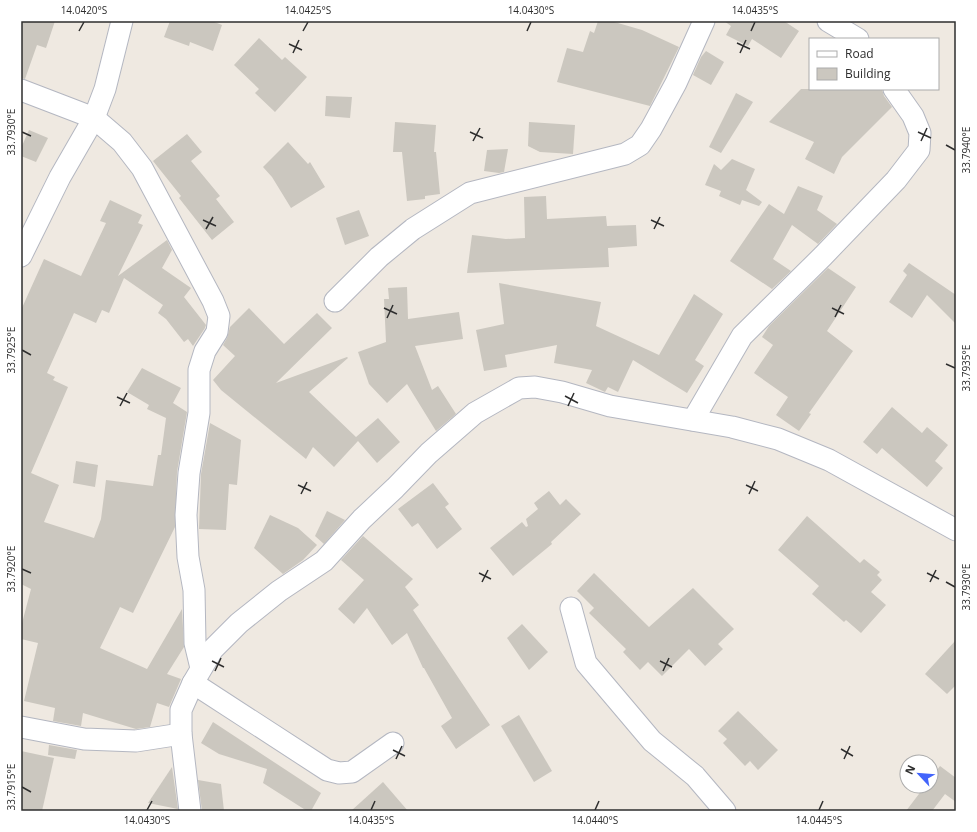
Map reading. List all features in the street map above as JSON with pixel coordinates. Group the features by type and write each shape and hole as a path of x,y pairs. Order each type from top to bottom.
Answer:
{"street":[{"path":"21,256 60,177 94,118 105,89 122,21"},
{"path":"335,301 379,257 413,229 470,193 625,154 640,145 651,129 676,83 704,21"},
{"path":"828,21 856,38"},
{"path":"21,90 94,118 122,142 142,168 213,301 219,316 217,332 204,351 199,370 199,413 189,473 186,515 188,557 194,590 197,676"},
{"path":"693,420 742,336 823,256 891,185 919,150 920,133 913,116 895,90"},
{"path":"190,811 181,734 182,710 197,676 213,649 239,623 279,591 324,561 362,519 396,488 429,453 475,413 519,388 535,387 562,392 610,406 732,427 778,439 829,460 956,530"},
{"path":"571,608 586,662 652,741 695,776 725,811"},
{"path":"197,676 327,770 339,773 352,772 393,743"},
{"path":"21,727 84,739 136,741 181,734"}],"building":[{"path":"21,21 55,21 46,48 37,45 25,79 21,78"},
{"path":"170,21 212,21 222,25 213,51 190,42 189,46 164,37"},
{"path":"598,21 611,21 642,30 679,47 650,106 557,82 567,48 583,52 590,31 594,33"},
{"path":"724,21 784,21 799,31 781,58 752,39 748,46 726,35 731,26"},
{"path":"259,38 282,60 285,57 307,77 275,112 255,93 259,89 234,65"},
{"path":"706,51 724,62 711,85 693,75 701,57"},
{"path":"801,89 882,90 884,96 892,107 842,157 834,174 805,159 814,142 769,122"},
{"path":"736,93 753,102 721,153 709,147"},
{"path":"326,96 352,97 350,118 325,116"},
{"path":"395,122 436,125 434,152 436,152 440,194 425,196 425,199 407,201 402,152 393,152"},
{"path":"529,122 575,125 573,154 540,152 528,146"},
{"path":"29,130 48,138 36,162 21,156 21,148"},
{"path":"187,134 202,152 191,161 220,196 216,199 234,222 212,240 179,198 181,196 153,161"},
{"path":"288,142 308,164 310,162 325,187 291,208 272,177 263,167"},
{"path":"508,149 504,172 499,173 484,171 487,150"},
{"path":"732,159 755,169 746,190 762,202 759,206 742,200 740,205 719,196 721,191 705,185 714,164 721,170"},
{"path":"798,186 823,196 817,210 837,224 818,244 792,225 773,259 791,271 772,289 730,261 769,204 784,214"},
{"path":"546,196 547,219 606,216 607,226 636,225 637,246 608,248 609,267 467,273 472,235 506,239 525,238 524,197"},
{"path":"110,200 142,215 138,223 143,225 118,276 167,240 172,250 162,268 191,288 184,297 206,325 193,346 188,339 184,342 166,319 158,313 163,305 124,278 109,313 102,310 96,323 74,313 47,373 55,377 53,380 68,387 31,473 59,485 44,522 94,538 101,519 106,480 153,486 158,455 161,455 166,418 147,409 149,405 127,392 142,368 181,388 173,403 187,412 177,472 175,527 133,613 120,607 100,648 147,669 182,609 184,647 167,674 181,679 169,707 157,703 150,727 136,729 83,713 81,726 53,721 55,708 24,701 38,643 21,639 21,627 31,589 21,584 21,310 44,259 81,276 106,223 100,221"},
{"path":"359,210 369,236 345,245 336,218"},
{"path":"909,263 956,295 956,324 927,295 912,318 889,302 907,275 903,271"},
{"path":"828,268 856,287 827,331 853,351 809,413 811,414 799,431 776,415 788,397 754,373 773,345 762,337 769,326"},
{"path":"499,283 601,302 596,326 659,355 694,294 723,314 695,360 704,366 687,393 633,360 618,392 608,387 605,392 586,383 592,370 554,363 557,345 505,355 507,367 484,371 476,330 504,324"},
{"path":"407,287 408,319 459,312 463,339 415,346 432,390 438,386 456,414 436,431 407,384 387,403 369,384 358,352 386,342 384,299 389,299 388,288"},
{"path":"249,308 284,344 317,313 332,328 276,383 347,357 348,358 309,392 356,437 378,418 400,442 377,463 358,441 334,467 313,447 306,459 221,390 213,380 235,356 223,345 230,327"},
{"path":"892,407 922,433 927,427 948,445 935,461 943,468 927,487 882,448 877,454 863,442"},
{"path":"210,423 241,440 237,485 229,484 226,530 199,529 201,474"},
{"path":"76,461 98,465 95,487 73,483"},
{"path":"433,483 449,504 445,507 462,529 437,549 418,523 412,527 398,509"},
{"path":"549,491 560,505 566,499 581,514 551,542 552,544 513,576 490,548 522,522 526,527 528,526 526,519 538,509 534,503"},
{"path":"327,511 345,520 324,544 315,536"},
{"path":"270,515 298,528 317,545 303,560 283,574 254,548"},
{"path":"807,516 860,563 864,559 880,572 877,575 882,580 871,592 886,605 861,633 846,620 844,622 812,594 819,586 778,550"},
{"path":"363,536 413,579 405,587 419,605 413,610 490,725 456,749 441,726 452,718 423,668 407,633 392,645 367,608 354,624 338,609 364,580 341,560"},
{"path":"594,573 649,627 693,588 734,629 718,644 723,649 705,666 689,649 662,676 648,662 640,670 623,652 626,649 589,613 594,608 577,591"},
{"path":"522,624 548,652 529,670 507,638"},
{"path":"956,640 956,685 947,694 925,674"},
{"path":"738,711 778,750 758,770 750,761 745,766 723,743 727,739 718,731"},
{"path":"519,715 552,771 534,782 501,726"},
{"path":"213,722 321,793 311,811 307,811 263,783 267,769 219,754 201,743"},
{"path":"49,745 77,750 75,759 48,755"},
{"path":"21,751 54,758 42,811 21,811"},
{"path":"940,766 956,778 956,802 945,794 932,811 906,811 919,794 939,794"},
{"path":"172,767 178,809 148,803"},
{"path":"198,780 221,784 224,811 202,811"},
{"path":"383,782 408,811 351,811"}]}
